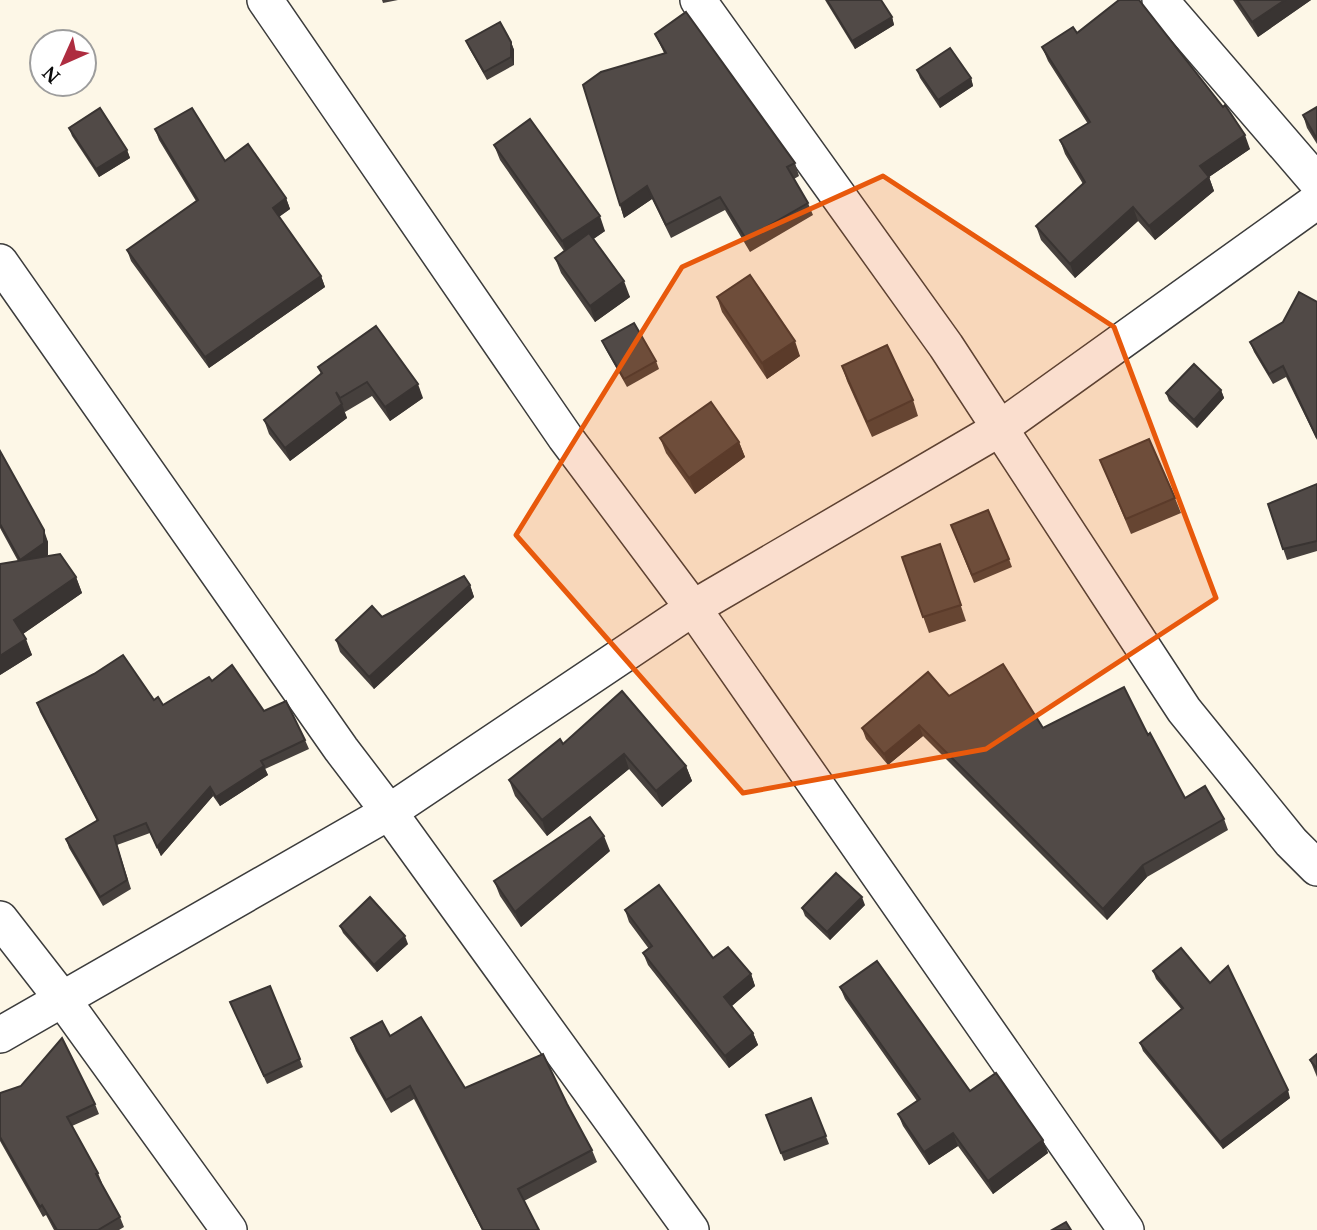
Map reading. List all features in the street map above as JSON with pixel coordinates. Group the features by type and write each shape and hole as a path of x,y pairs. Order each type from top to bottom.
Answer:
{"street":[{"path":"265,0 565,437 693,608 1126,1230"},
{"path":"698,0 946,346 1184,710 1291,842 1317,868"},
{"path":"1160,0 1317,182"},
{"path":"0,1035 389,812 693,608 999,429 1317,201"},
{"path":"0,262 341,749 691,1230"},
{"path":"0,919 63,1000 229,1230"}],"highlighted area":[{"path":"883,176 1114,327 1216,598 986,749 743,793 516,535 682,267"}],"building":[{"path":"827,0 881,0 892,17 852,41"},
{"path":"1119,0 1139,0 1223,107 1225,105 1245,135 1200,166 1209,177 1149,226 1133,207 1070,264 1036,226 1085,182 1060,140 1090,122 1042,47 1073,27 1077,33"},
{"path":"1237,0 1285,0 1252,22"},
{"path":"686,12 795,163 787,167 808,203 746,239 720,197 666,225 647,186 620,205 583,85 601,72 666,53 655,34"},
{"path":"500,22 511,42 511,57 484,72 466,41"},
{"path":"950,48 971,78 938,100 917,70"},
{"path":"1317,107 1317,139 1303,115"},
{"path":"100,108 127,150 96,169 69,128"},
{"path":"192,108 225,161 248,144 286,198 273,208 321,276 205,357 127,250 198,200 155,129"},
{"path":"530,119 600,216 562,241 494,145"},
{"path":"589,233 624,281 590,306 555,258"},
{"path":"750,275 795,341 762,363 717,297"},
{"path":"1299,292 1317,302 1317,438 1283,366 1269,374 1250,342 1283,322"},
{"path":"634,323 656,361 624,379 602,341"},
{"path":"376,326 418,384 385,407 367,382 340,398 336,392 342,404 285,448 264,420 322,373 318,367"},
{"path":"887,345 913,400 867,422 842,366"},
{"path":"1194,364 1221,390 1194,420 1166,393"},
{"path":"711,402 739,442 689,478 660,438"},
{"path":"1149,439 1175,498 1126,519 1100,460"},
{"path":"0,451 44,530 44,543 20,560 0,524"},
{"path":"1317,484 1317,541 1283,549 1268,504"},
{"path":"988,510 1009,559 972,575 951,525"},
{"path":"940,544 961,605 923,617 902,557"},
{"path":"60,554 76,577 14,620 26,639 0,656 0,564"},
{"path":"464,576 470,585 369,677 336,640 372,606 382,617"},
{"path":"123,655 154,700 158,697 163,705 209,677 212,681 232,665 264,711 286,701 305,740 261,761 264,766 216,797 210,787 157,847 146,823 114,836 127,880 100,897 66,839 98,820 37,703 94,674"},
{"path":"1003,664 1043,728 1124,687 1185,798 1205,786 1224,819 1143,865 1103,909 919,725 884,754 862,728 928,672 949,696"},
{"path":"622,691 686,766 656,791 624,754 542,820 509,780 560,739 563,744"},
{"path":"590,817 604,836 515,912 494,881"},
{"path":"836,873 862,897 827,932 802,908"},
{"path":"659,885 713,958 728,947 751,974 724,997 753,1033 725,1056 643,953 652,946 625,910"},
{"path":"370,897 405,936 374,965 340,926"},
{"path":"1181,948 1210,983 1228,966 1288,1090 1220,1142 1140,1043 1183,1008 1153,971"},
{"path":"877,961 970,1091 996,1073 1043,1140 988,1181 953,1133 924,1152 898,1114 920,1099 840,987"},
{"path":"270,986 300,1059 264,1076 230,1002"},
{"path":"421,1017 465,1088 543,1054 592,1150 518,1189 539,1230 483,1230 410,1086 386,1100 351,1038 382,1021 390,1036"},
{"path":"62,1038 95,1104 67,1117 120,1217 98,1230 57,1230 42,1205 40,1207 0,1137 0,1093 21,1086"},
{"path":"1317,1054 1317,1069 1310,1060"},
{"path":"811,1098 826,1136 781,1153 766,1115"},
{"path":"1066,1222 1071,1230 1052,1230"}]}
